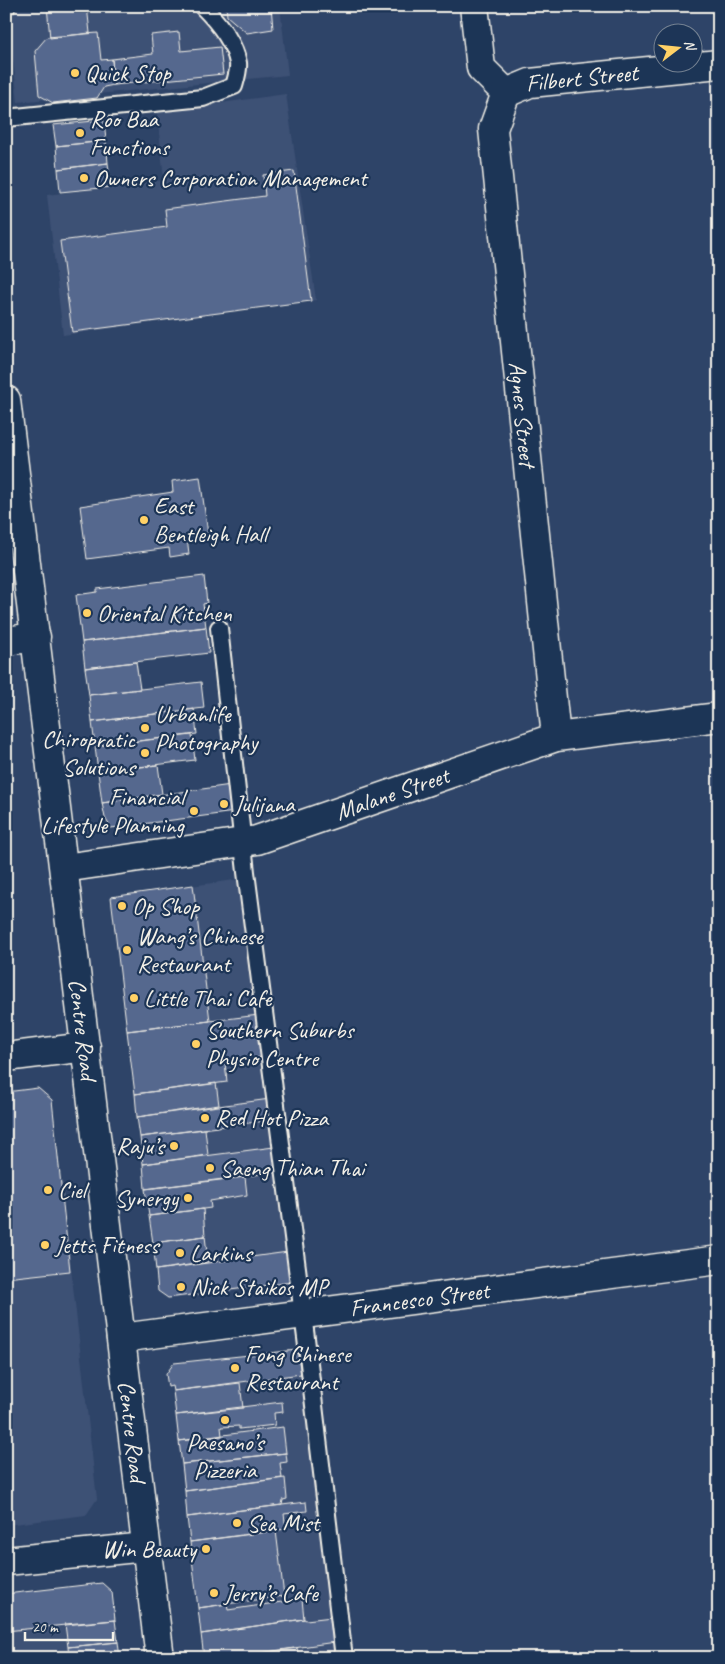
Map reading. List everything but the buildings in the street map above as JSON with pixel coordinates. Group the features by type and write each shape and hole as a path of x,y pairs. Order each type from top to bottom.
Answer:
{"street":[{"path":"474,6 481,68 506,93"},
{"name":"Filbert Street","path":"506,93 530,84 719,64"},
{"name":"Agnes Street","path":"506,93 493,129 556,737"},
{"name":"Centre Road","path":"6,400 160,1658"},
{"path":"6,641 36,637"},
{"name":"Malane Street","path":"64,868 257,840 556,737 719,717"},
{"path":"6,1057 86,1047"},
{"name":"Francesco Street","path":"121,1338 719,1260"},
{"path":"6,1561 146,1547"}],"lane":[{"path":"6,118 203,98 234,86 238,63 232,47 218,23 202,6"},
{"path":"219,628 246,872 344,1658"}],"shaded area":[{"path":"7,6 280,6 288,75 18,102"},
{"path":"286,94 316,300 63,335 47,195 164,180 157,112"},
{"path":"242,879 292,1284 168,1299 159,1291 111,897"},
{"path":"38,1088 52,1100 97,1499 86,1515 6,1525 6,1092"},
{"path":"300,1349 338,1658 204,1658 170,1375 177,1366"},
{"path":"100,1587 116,1658 6,1658 6,1596"}],"place":[{"name":"Quick Stop","path":"75,73"},
{"name":"Roo Baa Functions","path":"80,133"},
{"name":"Owners Corporation Management","path":"84,178"},
{"name":"East Bentleigh Hall","path":"144,520"},
{"name":"Oriental Kitchen","path":"87,613"},
{"name":"Urbanlife Photography","path":"145,728"},
{"name":"Chiropratic Solutions","path":"145,753"},
{"name":"Julijana","path":"224,804"},
{"name":"Financial Lifestyle Planning","path":"194,811"},
{"name":"Op Shop","path":"122,906"},
{"name":"Wang’s Chinese Restaurant","path":"127,950"},
{"name":"Little Thai Cafe","path":"134,998"},
{"name":"Southern Suburbs Physio Centre","path":"196,1044"},
{"name":"Red Hot Pizza","path":"205,1118"},
{"name":"Raju’s","path":"174,1146"},
{"name":"Saeng Thian Thai","path":"210,1168"},
{"name":"Ciel","path":"48,1190"},
{"name":"Synergy","path":"188,1198"},
{"name":"Jetts Fitness","path":"45,1245"},
{"name":"Larkins","path":"180,1253"},
{"name":"Nick Staikos MP","path":"181,1287"},
{"name":"Fong Chinese Restaurant","path":"235,1368"},
{"name":"Paesano’s Pizzeria","path":"225,1420"},
{"name":"Sea Mist","path":"237,1523"},
{"name":"Win Beauty","path":"206,1549"},
{"name":"Jerry’s Cafe","path":"214,1593"}]}
